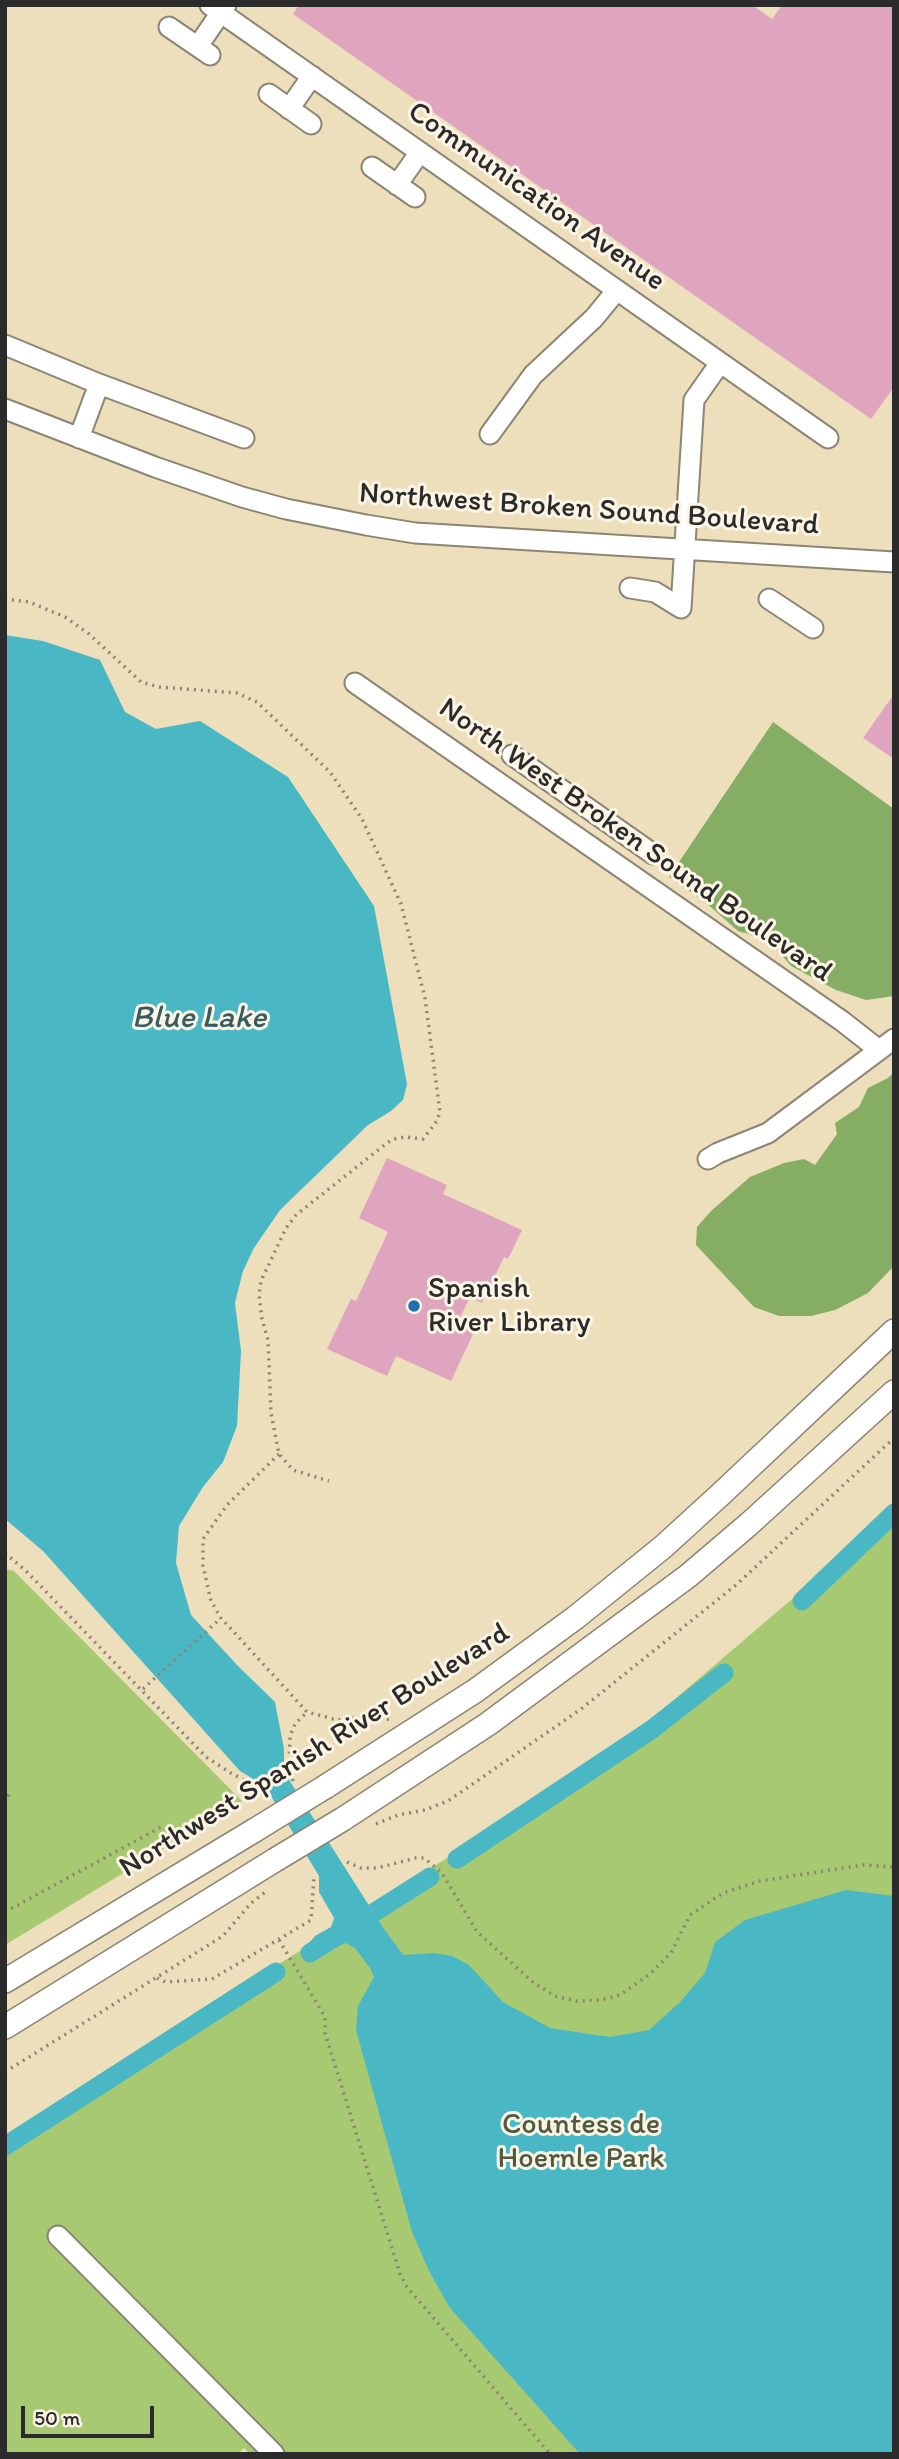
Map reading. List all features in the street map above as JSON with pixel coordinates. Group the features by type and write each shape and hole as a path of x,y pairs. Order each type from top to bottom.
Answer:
{"main road":[{"name":"Northwest Spanish River Boulevard","path":"5,1981 325,1787 430,1721 529,1653 663,1547 894,1331"},
{"path":"5,2027 428,1766 511,1709 711,1557 894,1392"},
{"path":"685,1527 711,1557"},
{"path":"663,1547 688,1576"}],"street":[{"name":"Communication Avenue","path":"219,8 259,41 828,438"},
{"path":"169,27 204,51 219,8"},
{"path":"289,108 312,76"},
{"path":"269,94 311,124"},
{"path":"397,185 420,152"},
{"path":"372,167 415,197"},
{"path":"490,434 533,375 593,318 617,290"},
{"path":"5,345 244,439"},
{"path":"630,588 655,592 681,608 694,400 720,363"},
{"path":"79,438 99,384"},
{"name":"Northwest Broken Sound Boulevard","path":"5,409 242,497 366,526 415,533 894,562"},
{"path":"769,599 813,628"},
{"name":"North West Broken Sound Boulevard","path":"355,683 831,1013 886,1044"},
{"path":"506,788 518,759 653,854"},
{"path":"708,1159 768,1133 886,1044"},
{"path":"58,2236 274,2454"}],"path":[{"path":"5,598 29,602 65,617 89,634 141,682 159,687 237,693 257,702 330,772 362,819 401,904 425,998 440,1112 437,1121 423,1139 394,1139 296,1215 264,1269 259,1295 268,1340 271,1413 279,1454 302,1475 329,1482"},
{"path":"372,1825 448,1801 581,1709 728,1592 894,1438"},
{"path":"279,1454 227,1504 203,1539 201,1554 207,1590 221,1618 307,1712 342,1720 381,1716 397,1723"},
{"path":"5,1553 143,1689 205,1757 255,1785 267,1798"},
{"path":"143,1689 221,1618"},
{"path":"293,1781 289,1767 290,1735 295,1724 307,1712"},
{"path":"5,1789 9,1794 5,1803"},
{"path":"5,1912 163,1826"},
{"path":"347,1862 351,1866 361,1868 377,1868 416,1857 424,1858 442,1873 477,1932 534,1983 555,1996 576,2001 601,2000 620,1995 650,1974 671,1953 690,1915 697,1908 723,1894 760,1881 831,1869 864,1865 894,1867"},
{"path":"157,1978 166,1982 212,1979 311,1920 314,1877"},
{"path":"5,2072 223,1936 251,1903 269,1889"},
{"path":"279,1940 325,2017 325,2033 400,2274 407,2287 550,2454"}],"green space":[{"path":"773,722 894,809 894,996 866,1000 836,990 791,966 769,940 738,931 704,901 669,877"},
{"path":"894,1072 894,1266 868,1293 835,1310 811,1316 779,1316 754,1307 696,1245 697,1227 750,1177 784,1163 804,1159 815,1165 837,1134 835,1123 859,1107 868,1088"},
{"name":"Countess de Hoernle Park","path":"894,1512 894,2454 250,2454 244,2448 237,2454 5,2454 5,2137 607,1757"},
{"path":"5,1569 14,1571 242,1801 5,1945"}],"water":[{"name":"Blue Lake","path":"5,635 43,641 100,660 125,712 156,729 200,721 288,777 374,906 407,1084 403,1100 368,1125 280,1210 254,1248 243,1271 235,1303 241,1351 237,1426 223,1462 203,1487 179,1526 176,1563 191,1615 275,1702 284,1749 284,1772 403,1955 435,1953 452,1956 469,1965 503,2002 550,2028 610,2037 649,2030 680,2002 705,1973 715,1942 745,1920 846,1890 894,1896 894,2454 580,2454 450,2308 429,2271 412,2232 356,2030 358,2006 374,1977 355,1948 345,1943 318,1957 311,1955 308,1950 310,1942 331,1927 334,1918 319,1892 319,1876 265,1786 240,1771 43,1551 5,1519"}],"building":[{"path":"299,5 752,5 772,19 782,5 894,5 894,387 871,419 293,14"},
{"path":"894,694 894,759 863,738"},
{"path":"387,1158 447,1185 443,1194 522,1230 508,1259 504,1257 482,1303 470,1297 458,1322 475,1330 451,1381 396,1356 387,1376 327,1349 351,1299 356,1301 388,1232 359,1218"}],"waterway":[{"path":"802,1601 894,1513"},
{"path":"457,1859 651,1730 724,1673"},
{"path":"310,1953 430,1877"},
{"path":"5,2146 276,1972"}],"place":[{"name":"Spanish River Library","path":"414,1306"}]}
